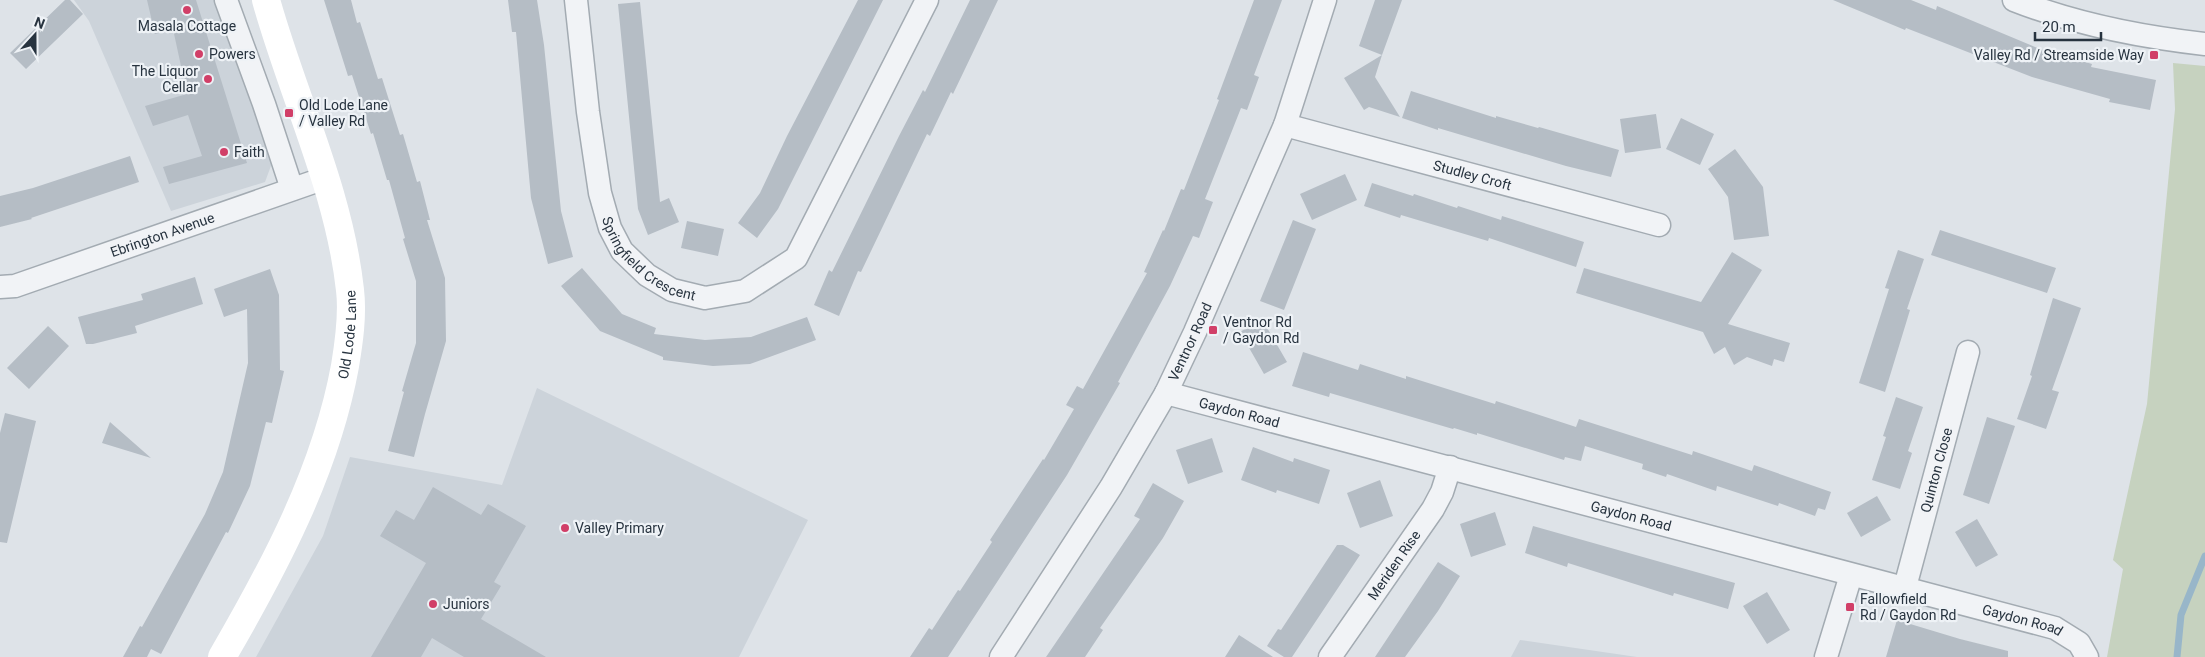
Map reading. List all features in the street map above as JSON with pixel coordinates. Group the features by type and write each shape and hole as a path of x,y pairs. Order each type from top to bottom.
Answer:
{"street":[{"path":"226,0 264,104 292,189"},
{"name":"Old Lode Lane","path":"222,657 258,596 312,480 339,395 349,341 351,292 342,242 325,178 266,0"},
{"name":"Springfield Crescent","path":"576,0 588,112 600,193 610,228 622,251 647,275 672,290 705,298 744,291 796,258 927,0"},
{"name":"Ventnor Road","path":"1001,657 1111,487 1166,393 1195,332 1285,125 1326,0"},
{"path":"2014,0 2035,8 2108,28 2205,44"},
{"name":"Studley Croft","path":"1285,125 1658,225"},
{"name":"Ebrington Avenue","path":"0,288 15,286 325,178"},
{"name":"Quinton Close","path":"1905,587 1968,352"},
{"name":"Gaydon Road","path":"1166,393 2055,628 2079,643 2087,657"},
{"name":"Meriden Rise","path":"1330,657 1433,509 1442,492 1450,467"},
{"path":"1826,657 1850,575"}],"shaded area":[{"path":"74,0 220,0 272,163 265,182 171,211 89,21"},
{"name":"Valley Primary","path":"537,388 808,520 739,657 256,657 323,536 350,457 502,485"},
{"path":"1520,640 1637,657 1511,657"}],"green space":[{"path":"2173,63 2205,66 2205,657 2107,657 2123,569 2113,560 2147,404 2175,109"}],"building":[{"path":"65,0 70,0 83,14 26,69 10,53"},
{"path":"147,0 196,0 247,163 169,184 163,167 202,156 188,115 153,126 145,106 187,94 173,29 155,34"},
{"path":"324,0 351,0 357,23 360,22 378,79 382,78 400,135 403,134 417,182 420,181 430,220 427,220 445,278 446,341 414,457 388,451 404,392 402,391 416,343 416,281 403,239 405,238 389,180 387,180 373,133 371,134 352,75 348,76"},
{"path":"508,0 537,0 544,45 561,211 573,257 548,264 531,198 516,32 512,32"},
{"path":"858,0 883,0 778,209 757,238 738,223 760,193 787,136"},
{"path":"970,0 998,0 953,94 951,92 930,136 927,134 861,272 858,271 839,316 814,305 829,270 832,272 899,136 923,90 925,92"},
{"path":"1254,0 1282,0 1254,75 1259,77 1247,110 1241,108 1205,199 1213,202 1199,238 1193,236 1170,286 1118,382 1120,383 1067,475 948,657 910,657 929,628 932,630 958,590 960,591 992,542 990,540 1044,460 1074,409 1066,405 1077,386 1083,389 1147,273 1144,272 1164,231 1181,189 1184,190 1219,100 1217,99"},
{"path":"1375,0 1402,0 1382,55 1359,46"},
{"path":"1833,0 1911,0 1936,10 1937,6 2040,49 2092,64 2091,67 2156,80 2150,110 2109,102 2110,99 2032,77 1906,28 1905,30"},
{"path":"640,2 660,202 669,198 679,222 648,235 638,209 618,4"},
{"path":"1382,55 1375,77 1400,117 1369,107 1364,110 1344,78"},
{"path":"1411,91 1496,118 1496,116 1539,127 1619,150 1611,177 1566,166 1438,128 1438,130 1402,118"},
{"path":"1656,114 1661,148 1625,153 1620,119"},
{"path":"1681,118 1714,134 1700,165 1666,149"},
{"path":"1735,149 1763,187 1769,236 1734,240 1728,197 1708,169"},
{"path":"130,156 139,182 32,219 0,227 0,196 33,188"},
{"path":"1345,174 1357,200 1312,220 1300,194"},
{"path":"1372,183 1457,208 1458,206 1501,220 1502,216 1584,242 1576,267 1489,238 1488,241 1401,215 1400,218 1364,206"},
{"path":"1293,220 1316,229 1284,310 1260,301"},
{"path":"687,221 724,229 718,256 681,248"},
{"path":"1940,230 2056,268 2047,293 1931,255"},
{"path":"1898,250 1924,259 1907,309 1910,310 1885,392 1859,383 1889,289 1885,288"},
{"path":"1732,252 1762,270 1728,324 1790,343 1784,362 1774,359 1772,366 1747,357 1734,365 1725,347 1714,354 1703,332 1576,293 1584,268 1701,302"},
{"path":"582,268 622,314 656,328 654,334 705,340 751,337 807,317 816,340 750,364 713,366 663,360 663,357 600,331 561,286"},
{"path":"270,269 279,295 280,370 284,371 272,423 266,422 250,486 228,533 226,532 161,654 151,649 147,657 123,657 140,626 142,627 205,514 223,472 248,363 247,309 224,317 214,289"},
{"path":"195,277 203,304 135,326 137,333 86,344 78,317 143,300 141,294"},
{"path":"2053,298 2081,308 2052,390 2059,392 2046,429 2017,419 2032,376 2030,375"},
{"path":"1262,319 1287,362 1264,374 1240,332"},
{"path":"48,326 69,346 29,389 7,368"},
{"path":"1303,352 1358,370 1360,364 1406,379 1406,376 1495,404 1496,401 1576,427 1579,419 1692,455 1693,451 1752,471 1754,465 1831,492 1825,510 1818,508 1815,516 1779,503 1778,506 1717,486 1716,491 1667,474 1666,477 1642,469 1643,464 1585,446 1581,461 1565,457 1564,460 1477,433 1477,435 1453,429 1330,393 1329,397 1292,386"},
{"path":"1896,397 1923,407 1908,451 1912,453 1900,489 1872,480 1886,437 1883,436"},
{"path":"5,413 36,421 7,543 0,542 0,433"},
{"path":"1987,417 2015,426 1989,504 1963,495"},
{"path":"110,422 151,458 102,443"},
{"path":"1212,438 1223,472 1188,484 1176,450"},
{"path":"1253,447 1293,462 1294,458 1330,470 1319,504 1277,490 1276,493 1241,480"},
{"path":"1380,480 1393,516 1360,528 1347,493"},
{"path":"1153,483 1184,501 1163,538 1100,628 1103,630 1085,657 1046,657 1140,519 1134,516"},
{"path":"433,487 481,515 488,504 526,526 494,582 501,586 481,619 546,657 464,657 432,638 421,657 371,657 426,563 380,536 396,510 414,520"},
{"path":"1877,496 1891,520 1861,537 1847,513"},
{"path":"1495,512 1506,545 1471,557 1460,524"},
{"path":"1977,519 1998,555 1976,567 1955,532"},
{"path":"1533,526 1735,583 1728,609 1674,593 1673,596 1568,563 1567,567 1525,553"},
{"path":"1337,545 1343,545 1360,555 1292,657 1284,657 1267,646 1278,629 1281,630"},
{"path":"1438,562 1460,576 1438,611 1405,657 1375,657"},
{"path":"1767,592 1790,630 1767,644 1743,606"},
{"path":"1897,620 2008,651 2008,657 1886,657"},
{"path":"1239,635 1273,657 1225,657"}],"waterway":[{"path":"2177,657 2181,615 2205,556"}],"place":[{"name":"Masala Cottage","path":"187,10"},
{"name":"Powers","path":"199,54"},
{"name":"Valley Rd / Streamside Way","path":"2154,55"},
{"name":"The Liquor Cellar","path":"208,79"},
{"name":"Old Lode Lane / Valley Rd","path":"289,113"},
{"name":"Faith","path":"224,152"},
{"name":"Ventnor Rd / Gaydon Rd","path":"1213,330"},
{"name":"Valley Primary","path":"565,528"},
{"name":"Juniors","path":"433,604"},
{"name":"Fallowfield Rd / Gaydon Rd","path":"1850,607"}]}
